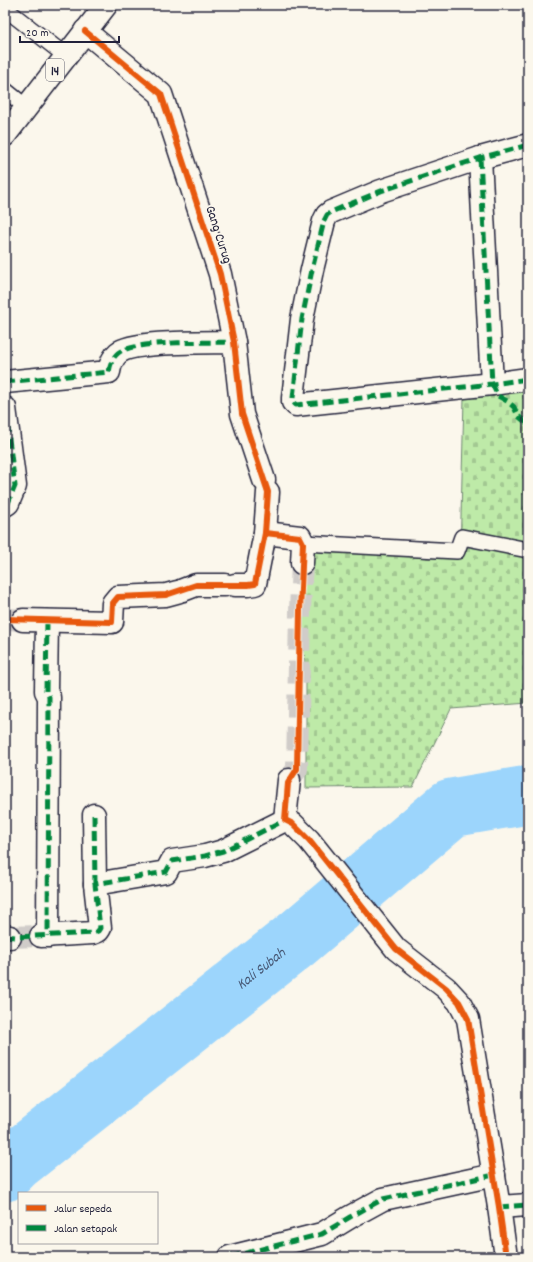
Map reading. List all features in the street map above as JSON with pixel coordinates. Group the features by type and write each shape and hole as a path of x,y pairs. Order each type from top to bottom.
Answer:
{"main road":[{"name":"14","path":"5,135 106,5"},
{"name":"Gang Curug","path":"47,621 112,622 113,603 118,597 166,595 196,585 255,584 265,533 266,486 242,414 234,342 220,274 161,94 86,31"},
{"path":"528,145 480,158 381,191 327,215 324,221 312,270 302,319 293,402 296,405 528,379"},
{"path":"480,158 492,384"},
{"path":"5,382 109,372 111,362 118,353 132,347 163,344 234,342"},
{"path":"5,408 15,486 8,503 5,505"},
{"path":"265,533 300,537 303,553"},
{"path":"23,620 47,621 46,691 49,697 44,936 93,933 98,931 100,928 95,884 94,815"},
{"path":"285,820 289,780"},
{"path":"95,884 166,872 172,861 205,856 223,851 285,820"},
{"path":"285,820 293,824 309,840 396,950 446,988 459,1002 468,1020 506,1257"},
{"path":"230,1257 322,1234 384,1199 494,1175"},
{"path":"499,1207 528,1206"}],"lane":[{"path":"5,10 7,10 66,56"},
{"path":"5,90 26,107"},
{"path":"303,553 457,551 462,537 528,550"}],"green space":[{"path":"528,387 528,703 451,709 413,787 306,788 306,680 303,633 305,550 460,556 464,398"}],"waterway":[{"name":"Kali Subah","path":"5,1172 16,1161 296,940 451,808 528,795"}],"tunnel":[{"path":"289,780 297,769 302,563"},
{"path":"5,619 23,620"},
{"path":"10,937 41,936"}],"marked path":[{"path":"528,145 480,158 381,191 327,215 324,221 312,270 302,319 293,402 296,405 528,379"},
{"path":"480,158 492,384 498,396 514,407 518,416 528,424"},
{"path":"5,382 109,372 113,360 118,353 140,346 173,343 234,342"},
{"path":"5,408 15,486 8,503 5,505"},
{"path":"47,621 46,691 49,697 48,936"},
{"path":"94,815 95,884"},
{"path":"5,936 15,937 93,933 98,931 100,928 95,884 166,872 172,861 205,856 223,851 285,820"},
{"path":"230,1257 322,1234 383,1199 494,1175"},
{"path":"499,1207 528,1205"}],"cycle path":[{"path":"5,619 112,622 113,603 118,597 166,595 196,585 255,584 265,533 268,492 242,414 234,342 220,274 161,94 85,31"},
{"path":"265,533 300,537 303,543 297,769 288,783 285,820 293,824 309,840 396,949 446,988 459,1002 468,1019 506,1257"}]}
